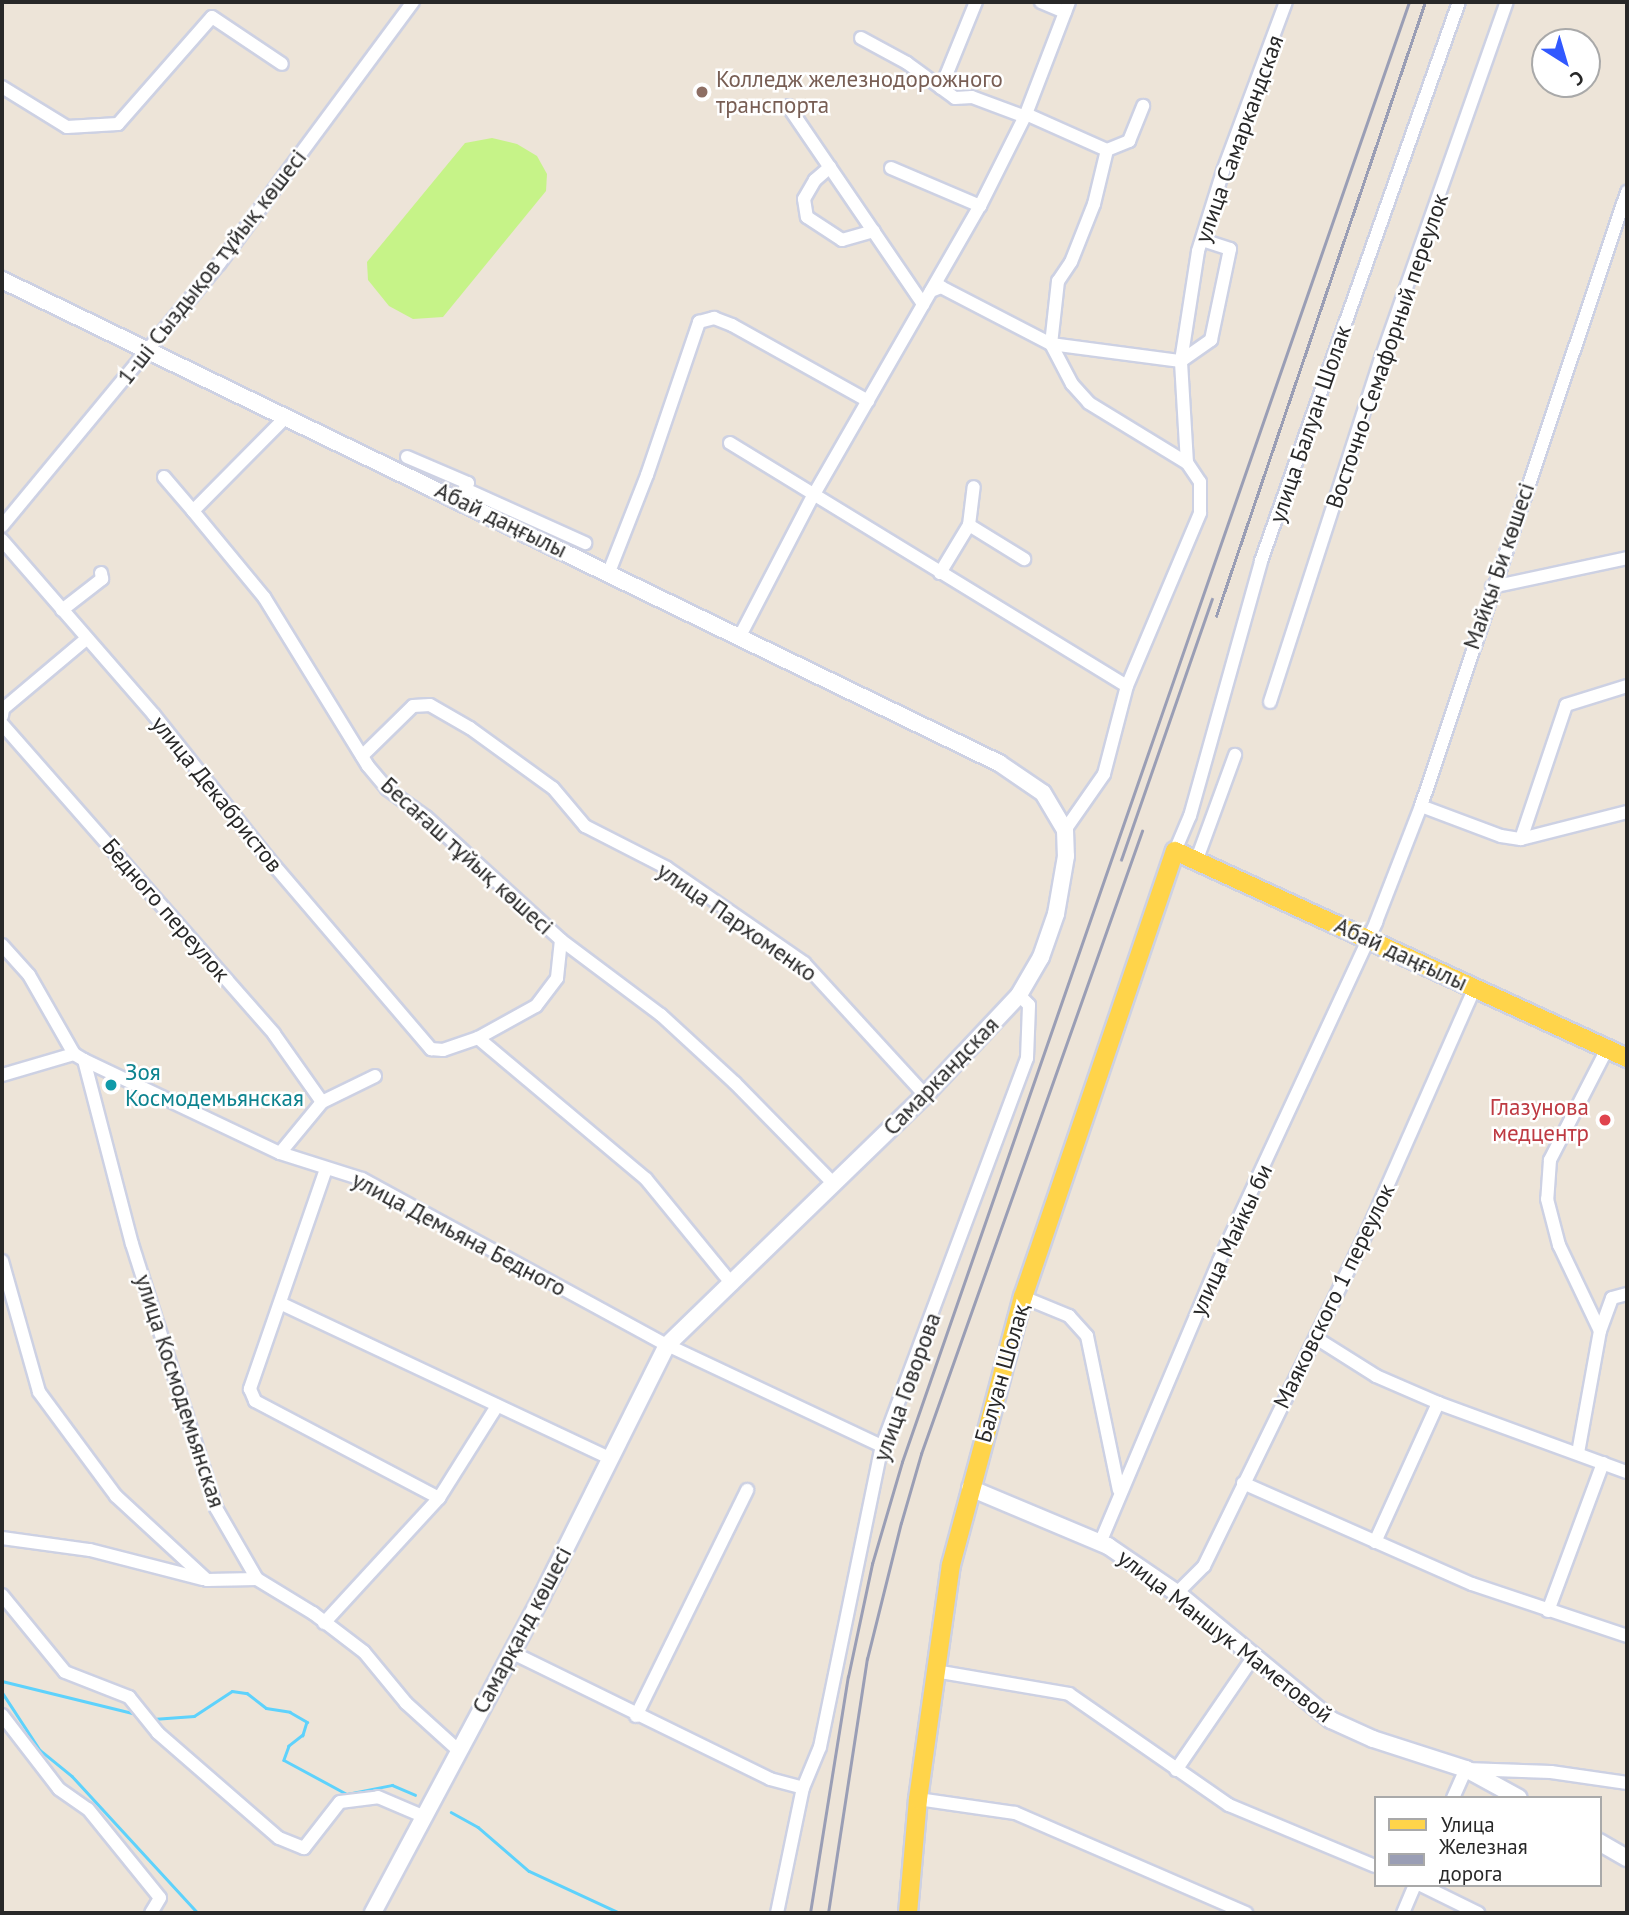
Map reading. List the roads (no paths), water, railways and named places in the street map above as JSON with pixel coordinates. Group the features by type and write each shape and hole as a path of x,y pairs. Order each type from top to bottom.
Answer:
{"main road":[{"name":"Абай даңғылы","path":"1175,851 1627,1058"},
{"name":"Балуан Шолақ","path":"908,1913 918,1799 935,1671 951,1565 970,1488 1023,1297 1175,851"}],"street":[{"name":"1-ші Сыздықов тұйық көшесі","path":"2,526 219,264 413,2"},
{"path":"941,88 976,2"},
{"path":"740,636 813,496 980,205 1025,115 1067,7 1041,2"},
{"name":"улица Самаркандская","path":"1065,830 1104,774 1127,686 1200,513 1200,482 1187,463 1181,361 1202,240 1223,171 1286,2"},
{"name":"улица Балуан Шолак","path":"1175,851 1190,816 1261,562 1459,2"},
{"name":"Восточно-Семафорный переулок","path":"1270,702 1382,356 1507,2"},
{"path":"2,87 67,127 118,124 212,17 282,64"},
{"path":"861,38 955,98 972,97 1025,115 1107,150 1129,141 1143,106"},
{"path":"788,106 923,304"},
{"path":"1107,150 1094,204 1071,262 1058,281 1051,344 1072,384 1089,403 1187,463"},
{"path":"830,167 815,180 804,199 807,217 842,240 874,231"},
{"path":"891,168 980,205"},
{"name":"Майқы Би көшесі","path":"1368,939 1421,806 1492,587 1627,192"},
{"path":"931,291 941,287 1051,344 1181,361 1210,340 1230,248 1202,240"},
{"name":"Абай даңғылы","path":"2,280 286,417 462,494 609,572 999,763 1043,793 1065,830"},
{"path":"609,572 648,475 699,322 714,318 732,325 868,401"},
{"path":"193,512 286,417"},
{"path":"730,443 1127,686"},
{"path":"407,457 468,483 462,494 585,543"},
{"name":"Бесағаш тұйық көшесі","path":"164,477 264,597 362,755 387,789 426,817 561,940 661,1015 735,1083 833,1183"},
{"path":"940,573 969,526 974,487"},
{"path":"969,526 1024,559"},
{"name":"улица Декабристов","path":"2,540 431,1049 443,1050 478,1038"},
{"path":"1492,587 1627,558"},
{"path":"62,610 102,579 101,573"},
{"path":"2,716 3,709 86,639"},
{"path":"1521,839 1566,705 1627,686"},
{"name":"улица Пархоменко","path":"362,755 413,706 430,705 470,728 553,788 585,826 667,868 804,963 925,1095"},
{"name":"Бедного переулок","path":"2,724 274,1034 322,1102"},
{"path":"1197,859 1236,755"},
{"path":"1421,806 1501,836 1521,839 1627,812"},
{"name":"Самаркандская","path":"667,1345 925,1095 1019,995 1041,957 1056,914 1066,856 1065,830"},
{"name":"улица Майкы би","path":"1100,1543 1119,1490 1368,939"},
{"path":"561,940 557,978 551,992 518,1018 478,1038 646,1179 732,1283"},
{"path":"2,945 29,975 79,1057 2,1075"},
{"name":"Маяковского 1 переулок","path":"1177,1593 1204,1566 1316,1338 1474,989"},
{"name":"улица Говорова","path":"777,1913 803,1788 820,1747 882,1446 1027,1058 1029,1005 1019,995"},
{"path":"1600,1331 1559,1245 1546,1199 1550,1160 1607,1049"},
{"name":"улица Демьяна Бедного","path":"79,1057 281,1153 362,1179 667,1345 882,1446"},
{"name":"улица Космодемьянская","path":"79,1057 132,1244 212,1496 257,1579 364,1652 406,1703 458,1750"},
{"path":"281,1153 322,1102 375,1076"},
{"path":"326,1169 282,1304 250,1389 255,1401 439,1498"},
{"path":"2,1261 39,1392 116,1496 207,1580"},
{"path":"1578,1453 1600,1331 1612,1298 1627,1294"},
{"path":"1023,1297 1069,1316 1087,1336 1119,1490"},
{"path":"282,1304 610,1458"},
{"path":"1316,1338 1377,1376 1438,1403 1627,1472"},
{"name":"Самарқанд көшесі","path":"373,1913 511,1652 667,1345"},
{"path":"1375,1542 1438,1403"},
{"path":"324,1623 439,1498 497,1406"},
{"path":"1548,1611 1603,1463"},
{"path":"1243,1483 1375,1542 1548,1611 1627,1636"},
{"name":"улица Маншук Маметовой","path":"970,1488 1100,1543 1177,1593 1331,1720 1373,1739 1466,1769 1515,1796"},
{"path":"636,1716 747,1490"},
{"path":"2,1538 90,1550 207,1580 257,1579"},
{"path":"2,1595 65,1672 129,1697 158,1734 279,1838 304,1848 340,1802 378,1797 425,1816"},
{"path":"511,1652 636,1716 770,1779 803,1788"},
{"path":"1176,1770 1254,1656"},
{"path":"935,1671 1069,1694 1229,1805 1374,1866"},
{"path":"2,1715 59,1789 88,1809 160,1898 151,1913"},
{"path":"1454,1796 1466,1769 1551,1772 1627,1783"},
{"path":"918,1799 1015,1813 1240,1912"},
{"path":"1601,1843 1627,1857"},
{"path":"1403,1913 1414,1887"},
{"path":"1425,1887 1478,1913"}],"waterway":[{"path":"2,1681 136,1714"},
{"path":"153,1719 194,1716 232,1691 247,1693 266,1708 290,1712 307,1722 303,1735 289,1746 284,1760 347,1794 392,1785 415,1795"},
{"path":"2,1692 40,1750 72,1776 198,1913"},
{"path":"451,1812 478,1827 529,1871 620,1913"}],"railway":[{"path":"810,1913 848,1677 872,1564 902,1462 1409,2"},
{"path":"1216,616 1425,2"},
{"path":"1121,860 1212,599"},
{"path":"828,1913 867,1659 921,1454 1142,831"}],"place":[{"name":"Колледж железнодорожного транспорта","path":"702,92"},
{"name":"Зоя Космодемьянская","path":"111,1085"},
{"name":"Глазунова медцентр","path":"1605,1120"}]}
